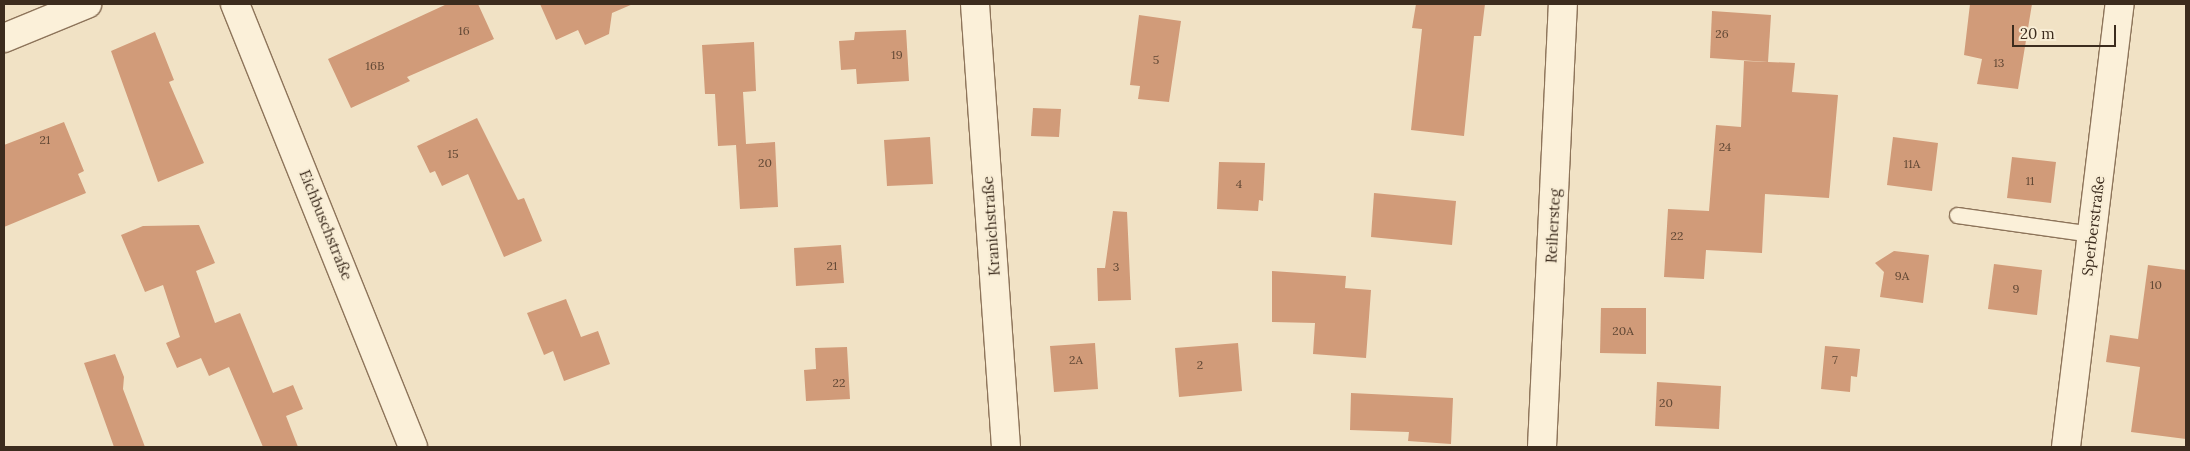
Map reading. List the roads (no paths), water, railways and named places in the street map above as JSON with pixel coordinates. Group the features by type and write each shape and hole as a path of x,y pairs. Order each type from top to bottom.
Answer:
{"street":[{"path":"4,38 87,4"},
{"name":"Eichbuschstraße","path":"235,4 413,447"},
{"name":"Kranichstraße","path":"975,4 1006,447"},
{"name":"Reihersteg","path":"1542,447 1563,4"},
{"name":"Sperberstraße","path":"2066,447 2120,4"}],"lane":[{"path":"1957,215 2092,234"}]}
